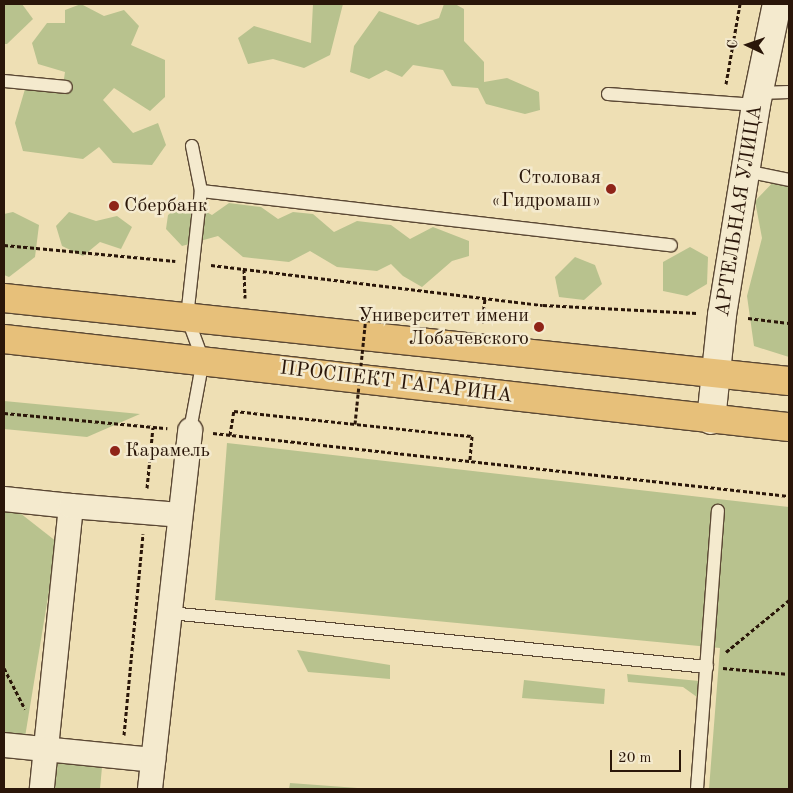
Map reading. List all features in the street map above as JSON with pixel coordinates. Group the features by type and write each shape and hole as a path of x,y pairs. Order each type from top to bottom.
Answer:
{"main road":[{"name":"ПРОСПЕКТ ГАГАРИНА","path":"4,298 789,380"},
{"name":"ПРОСПЕКТ ГАГАРИНА","path":"4,339 203,360 711,420 789,427"}],"street":[{"name":"АРТЕЛЬНАЯ УЛИЦА","path":"711,420 722,315 757,99 777,4"},
{"path":"150,789 190,430"},
{"path":"4,499 180,515"},
{"path":"42,789 72,506"},
{"path":"4,746 153,760"}],"lane":[{"path":"4,81 66,87"},
{"path":"608,94 723,104 789,92"},
{"path":"190,430 203,360 187,317 201,191 192,146"},
{"path":"746,171 789,180"},
{"path":"201,191 671,244"},
{"path":"698,789 718,511"},
{"path":"170,613 707,667"}],"path":[{"path":"723,104 740,4"},
{"path":"4,245 194,263 485,298 722,315 789,323"},
{"path":"244,269 246,304"},
{"path":"476,327 481,328 485,298"},
{"path":"355,424 366,316"},
{"path":"230,435 234,411 472,436 470,461"},
{"path":"4,413 190,430 789,496"},
{"path":"122,758 153,427"},
{"path":"707,667 789,600"},
{"path":"707,667 789,674"}],"green space":[{"path":"4,4 22,4 33,19 7,44 4,44"},
{"path":"81,4 104,16 124,10 139,26 131,45 165,60 165,97 150,111 114,88 103,100 133,133 158,123 166,145 152,165 113,163 99,147 83,159 23,151 15,123 25,89 62,92 65,72 38,64 32,43 47,23 65,23 65,10"},
{"path":"313,4 343,4 330,55 304,68 273,59 248,64 238,38 254,26 311,43"},
{"path":"444,4 455,4 464,9 464,41 484,62 484,82 507,78 539,92 540,110 525,114 486,104 478,88 452,86 443,70 413,65 402,77 386,70 369,79 350,72 354,46 379,11 418,25 439,18"},
{"path":"783,172 789,174 789,357 754,346 747,296 762,238 755,201"},
{"path":"187,201 212,215 229,203 261,207 278,219 293,212 313,214 334,232 357,221 391,225 410,239 433,227 469,241 469,256 452,261 422,287 403,276 391,264 377,271 337,267 310,251 289,262 243,257 218,236 182,246 166,229 168,215"},
{"path":"13,212 39,225 35,257 9,277 4,275 4,214"},
{"path":"69,212 96,221 117,216 132,227 121,249 100,242 83,256 62,246 56,226"},
{"path":"690,247 708,257 707,284 687,296 663,291 663,262"},
{"path":"575,257 595,265 602,284 584,300 559,297 555,277"},
{"path":"4,401 140,414 87,437 4,429"},
{"path":"227,443 789,507 789,789 709,789 720,648 215,600"},
{"path":"4,509 20,513 57,542 25,737 4,735"},
{"path":"297,650 390,665 390,679 308,672"},
{"path":"627,674 699,681 697,697 683,687 628,682"},
{"path":"524,680 605,689 604,704 522,698"},
{"path":"46,750 103,756 100,789 42,789"},
{"path":"290,783 371,789 289,789"}],"place":[{"name":"Столовая «Гидромаш»","path":"611,189"},
{"name":"Сбербанк","path":"114,206"},
{"name":"Университет имени Лобачевского","path":"539,327"},
{"name":"Карамель","path":"115,451"}]}
